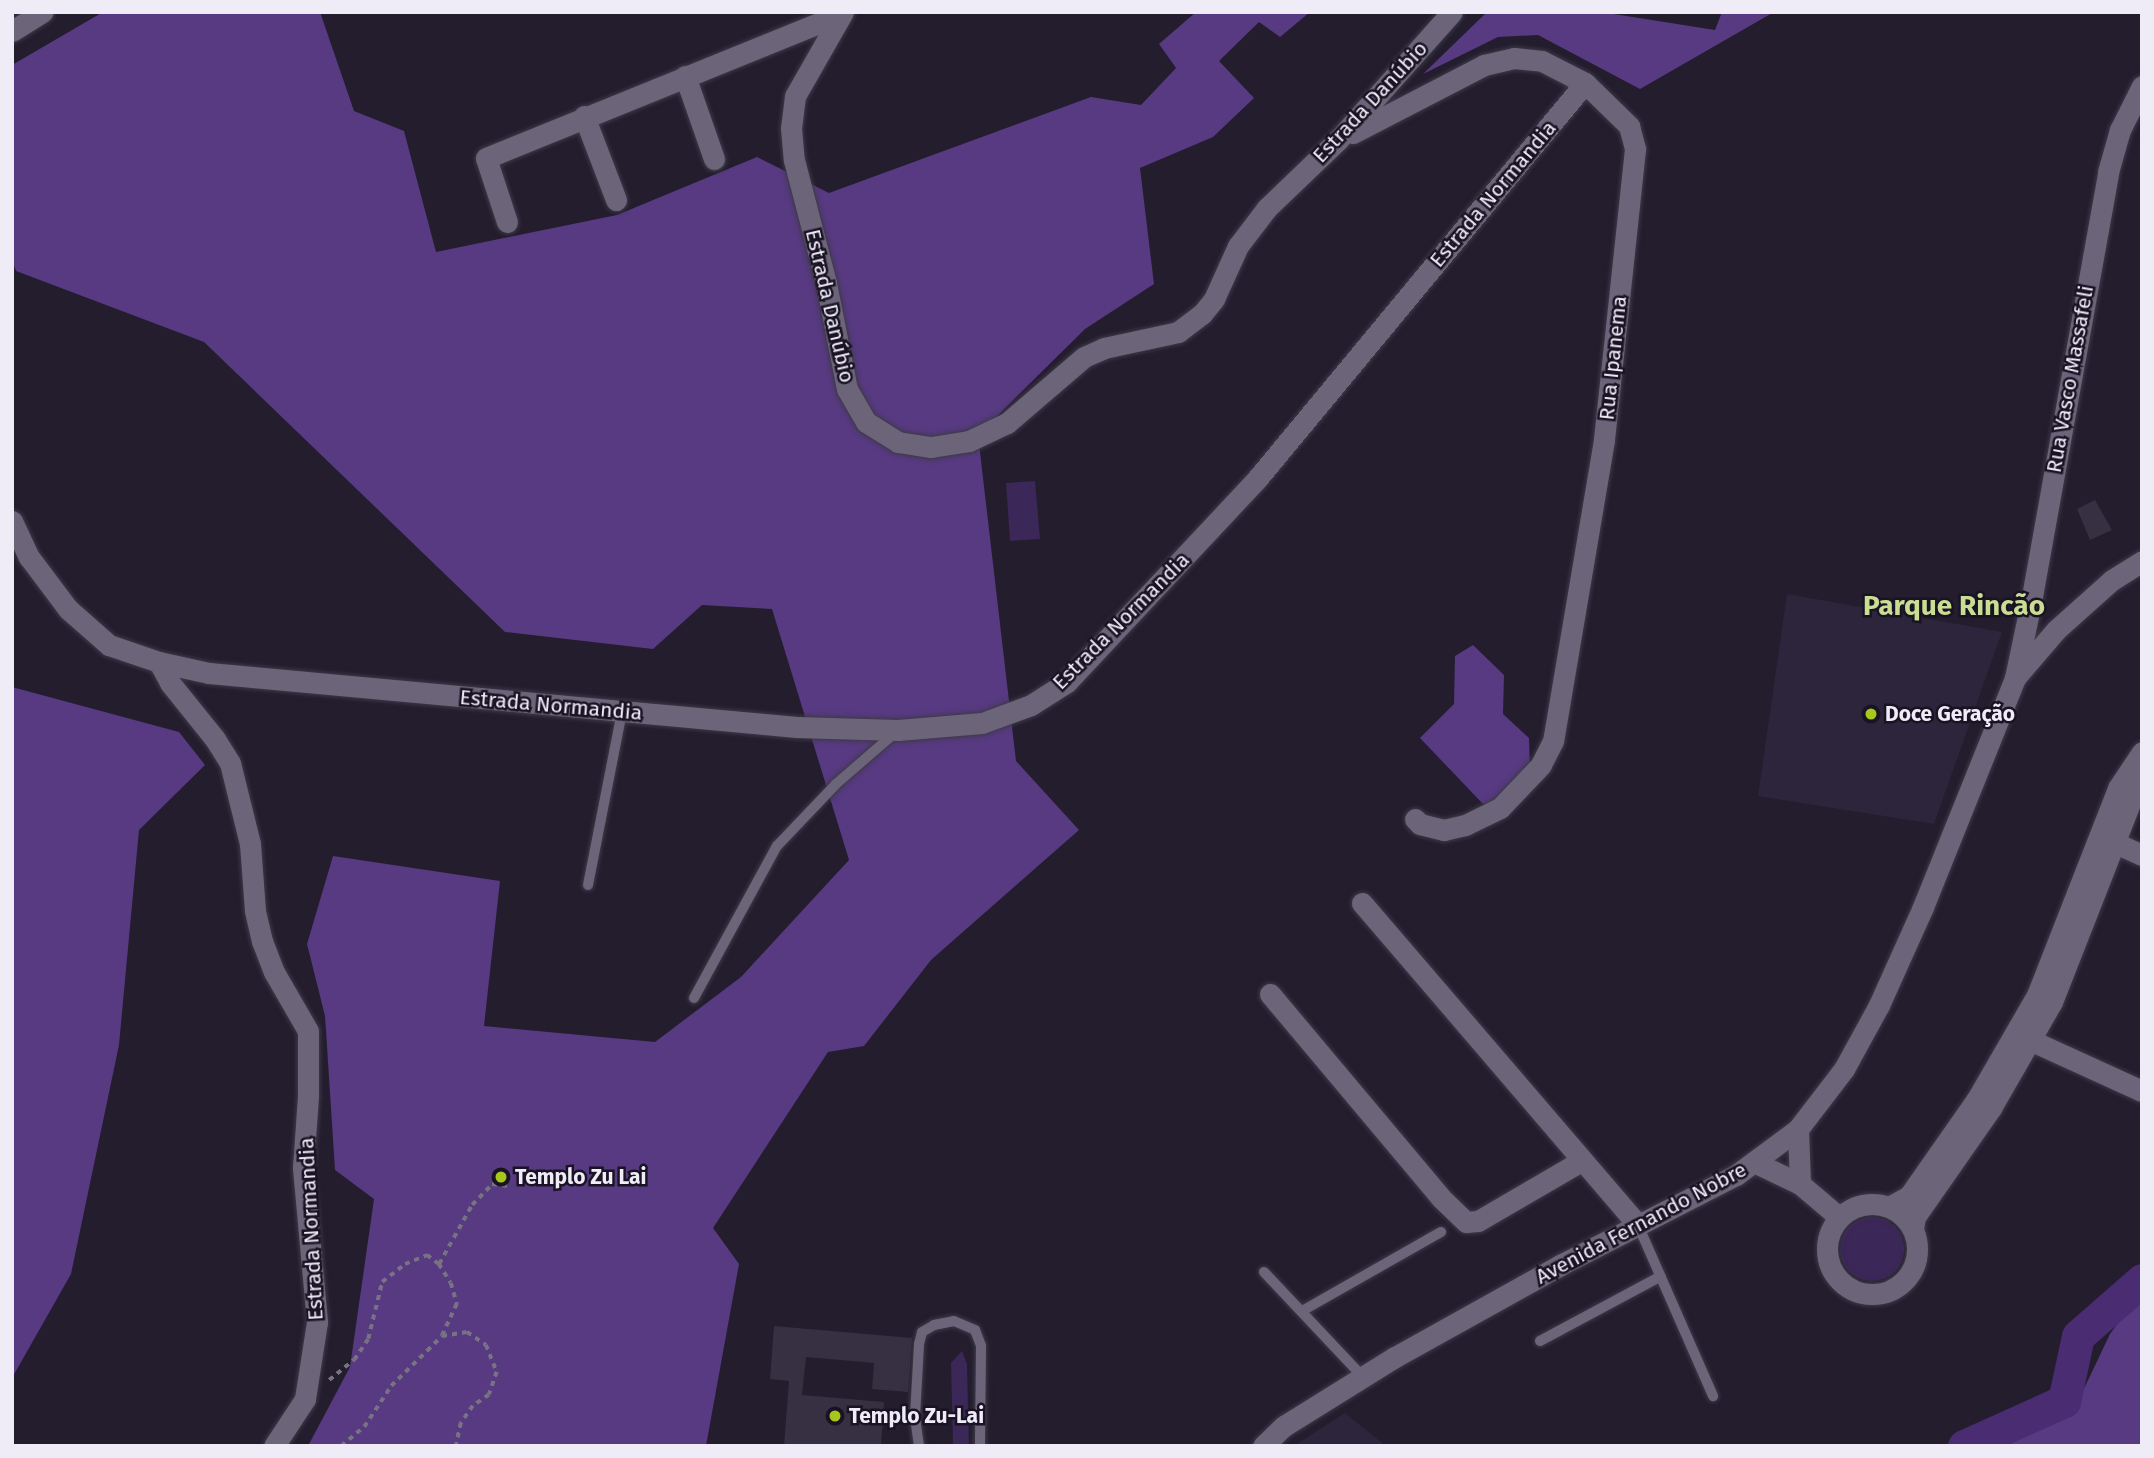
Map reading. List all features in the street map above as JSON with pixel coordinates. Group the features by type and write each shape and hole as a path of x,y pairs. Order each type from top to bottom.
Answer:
{"street":[{"path":"12,32 42,12"},
{"name":"Estrada Danúbio","path":"842,13 795,96 791,128 794,160 827,283 847,389 866,422 898,442 932,447 979,437 1007,423 1084,357 1104,348 1178,332 1202,314 1213,299 1238,246 1267,208 1338,140 1452,12"},
{"path":"508,222 486,158 842,13"},
{"name":"Rua Ipanema","path":"1338,140 1484,65 1514,58 1542,61 1585,83 1629,126 1635,149 1604,440 1553,741 1541,765 1500,808 1465,825 1444,830 1420,824 1415,819"},
{"path":"685,76 714,159"},
{"name":"Estrada Normandia","path":"12,521 29,557 68,609 109,645 159,662 209,673 797,727 898,730 982,723 1031,705 1067,682 1257,479 1585,83"},
{"name":"Rua Vasco Massafeli","path":"2015,678 2108,172 2120,130 2142,86"},
{"path":"584,116 616,200"},
{"name":"Avenida Fernando Nobre","path":"1263,1446 1284,1426 1363,1377 1560,1265 1736,1175 1798,1129 1844,1069 1879,1005 1923,907 2015,678 2056,629 2112,580 2142,561"},
{"name":"Estrada Normandia","path":"159,662 170,683 215,739 230,763 250,844 256,911 262,941 274,972 308,1031 308,1096 303,1168 317,1322 305,1399 274,1446"},
{"path":"1889,1207 1909,1196 2054,995 2107,839 2123,779 2142,751"},
{"path":"2107,839 2142,781"},
{"path":"2107,839 2142,855"},
{"path":"1362,903 1638,1225"},
{"path":"1270,994 1441,1198 1466,1222 1478,1221 1581,1161"},
{"path":"2022,1037 2142,1091"},
{"path":"1913,1229 1907,1220 1889,1207 1868,1204 1848,1210 1839,1217 1829,1236 1828,1258 1831,1268 1845,1285 1865,1294 1886,1292 1904,1280 1911,1271 1917,1251 1913,1229 1915,1217 1991,1108 2022,1037"},
{"path":"1798,1129 1800,1184"},
{"path":"1754,1162 1800,1184 1839,1217"}],"lane":[{"path":"588,885 622,712"},
{"path":"694,998 777,846 836,784 898,730"},
{"path":"1638,1225 1713,1396"},
{"path":"1302,1311 1441,1232"},
{"path":"1264,1272 1363,1377"},
{"path":"1540,1341 1661,1276"},
{"path":"919,1446 915,1416 922,1332 934,1325 954,1321 975,1330 981,1346 980,1446"}],"path":[{"path":"439,1264 472,1205 492,1184 509,1186"},
{"path":"305,1399 354,1360 368,1339 382,1282 405,1264 427,1255 439,1264 451,1283 457,1304 442,1336 391,1386 364,1427 341,1446"},
{"path":"442,1336 467,1332 486,1345 497,1372 489,1395 473,1406 461,1423 456,1446"}],"shaded area":[{"path":"103,12 320,12 354,111 404,131 436,252 617,215 757,157 829,193 1091,97 1141,105 1176,68 1159,44 1196,12 1310,12 1280,37 1259,22 1219,61 1254,98 1213,137 1140,168 1154,284 1085,329 978,435 1016,761 1079,830 931,960 864,1046 828,1052 713,1228 739,1264 706,1446 308,1446 350,1367 374,1199 335,1170 325,1016 307,944 333,856 500,881 484,1026 655,1042 741,977 849,860 772,609 702,605 653,649 505,632 204,342 16,271 12,260 12,65"},
{"path":"1487,12 1601,12 1715,30 1722,12 1774,12 1640,89 1538,35 1498,37 1423,74"},
{"path":"1035,481 1040,539 1010,541 1006,483"},
{"name":"Doce Geração","path":"1787,594 2002,632 1934,824 1758,796"},
{"path":"1473,645 1504,675 1503,714 1529,738 1530,768 1507,803 1483,804 1420,738 1454,704 1455,656"},
{"path":"12,687 179,732 205,765 139,830 119,1045 71,1274 12,1378"},
{"path":"1866,1217 1878,1217 1895,1226 1902,1237 1902,1261 1895,1272 1878,1281 1866,1281 1854,1276 1845,1267 1840,1255 1840,1243 1845,1231 1854,1222"},
{"path":"2142,1300 2142,1446 2006,1446 2058,1420 2080,1397 2110,1334 2123,1316"},
{"path":"962,1351 967,1364 969,1446 953,1446 951,1363"},
{"path":"1345,1413 1386,1446 1294,1446"}],"building":[{"path":"2095,500 2112,530 2090,540 2077,509"},
{"path":"774,1326 912,1338 908,1392 872,1389 874,1363 806,1357 802,1395 884,1402 881,1446 784,1446 789,1381 770,1379"}],"waterway":[{"path":"1964,1446 2064,1401 2078,1336 2142,1280"}],"place":[{"name":"Doce Geração","path":"1871,714"},
{"name":"Templo Zu Lai","path":"501,1177"},
{"name":"Templo Zu-Lai","path":"835,1416"}],"district":[{"name":"Parque Rincão","path":"1954,606"}]}
